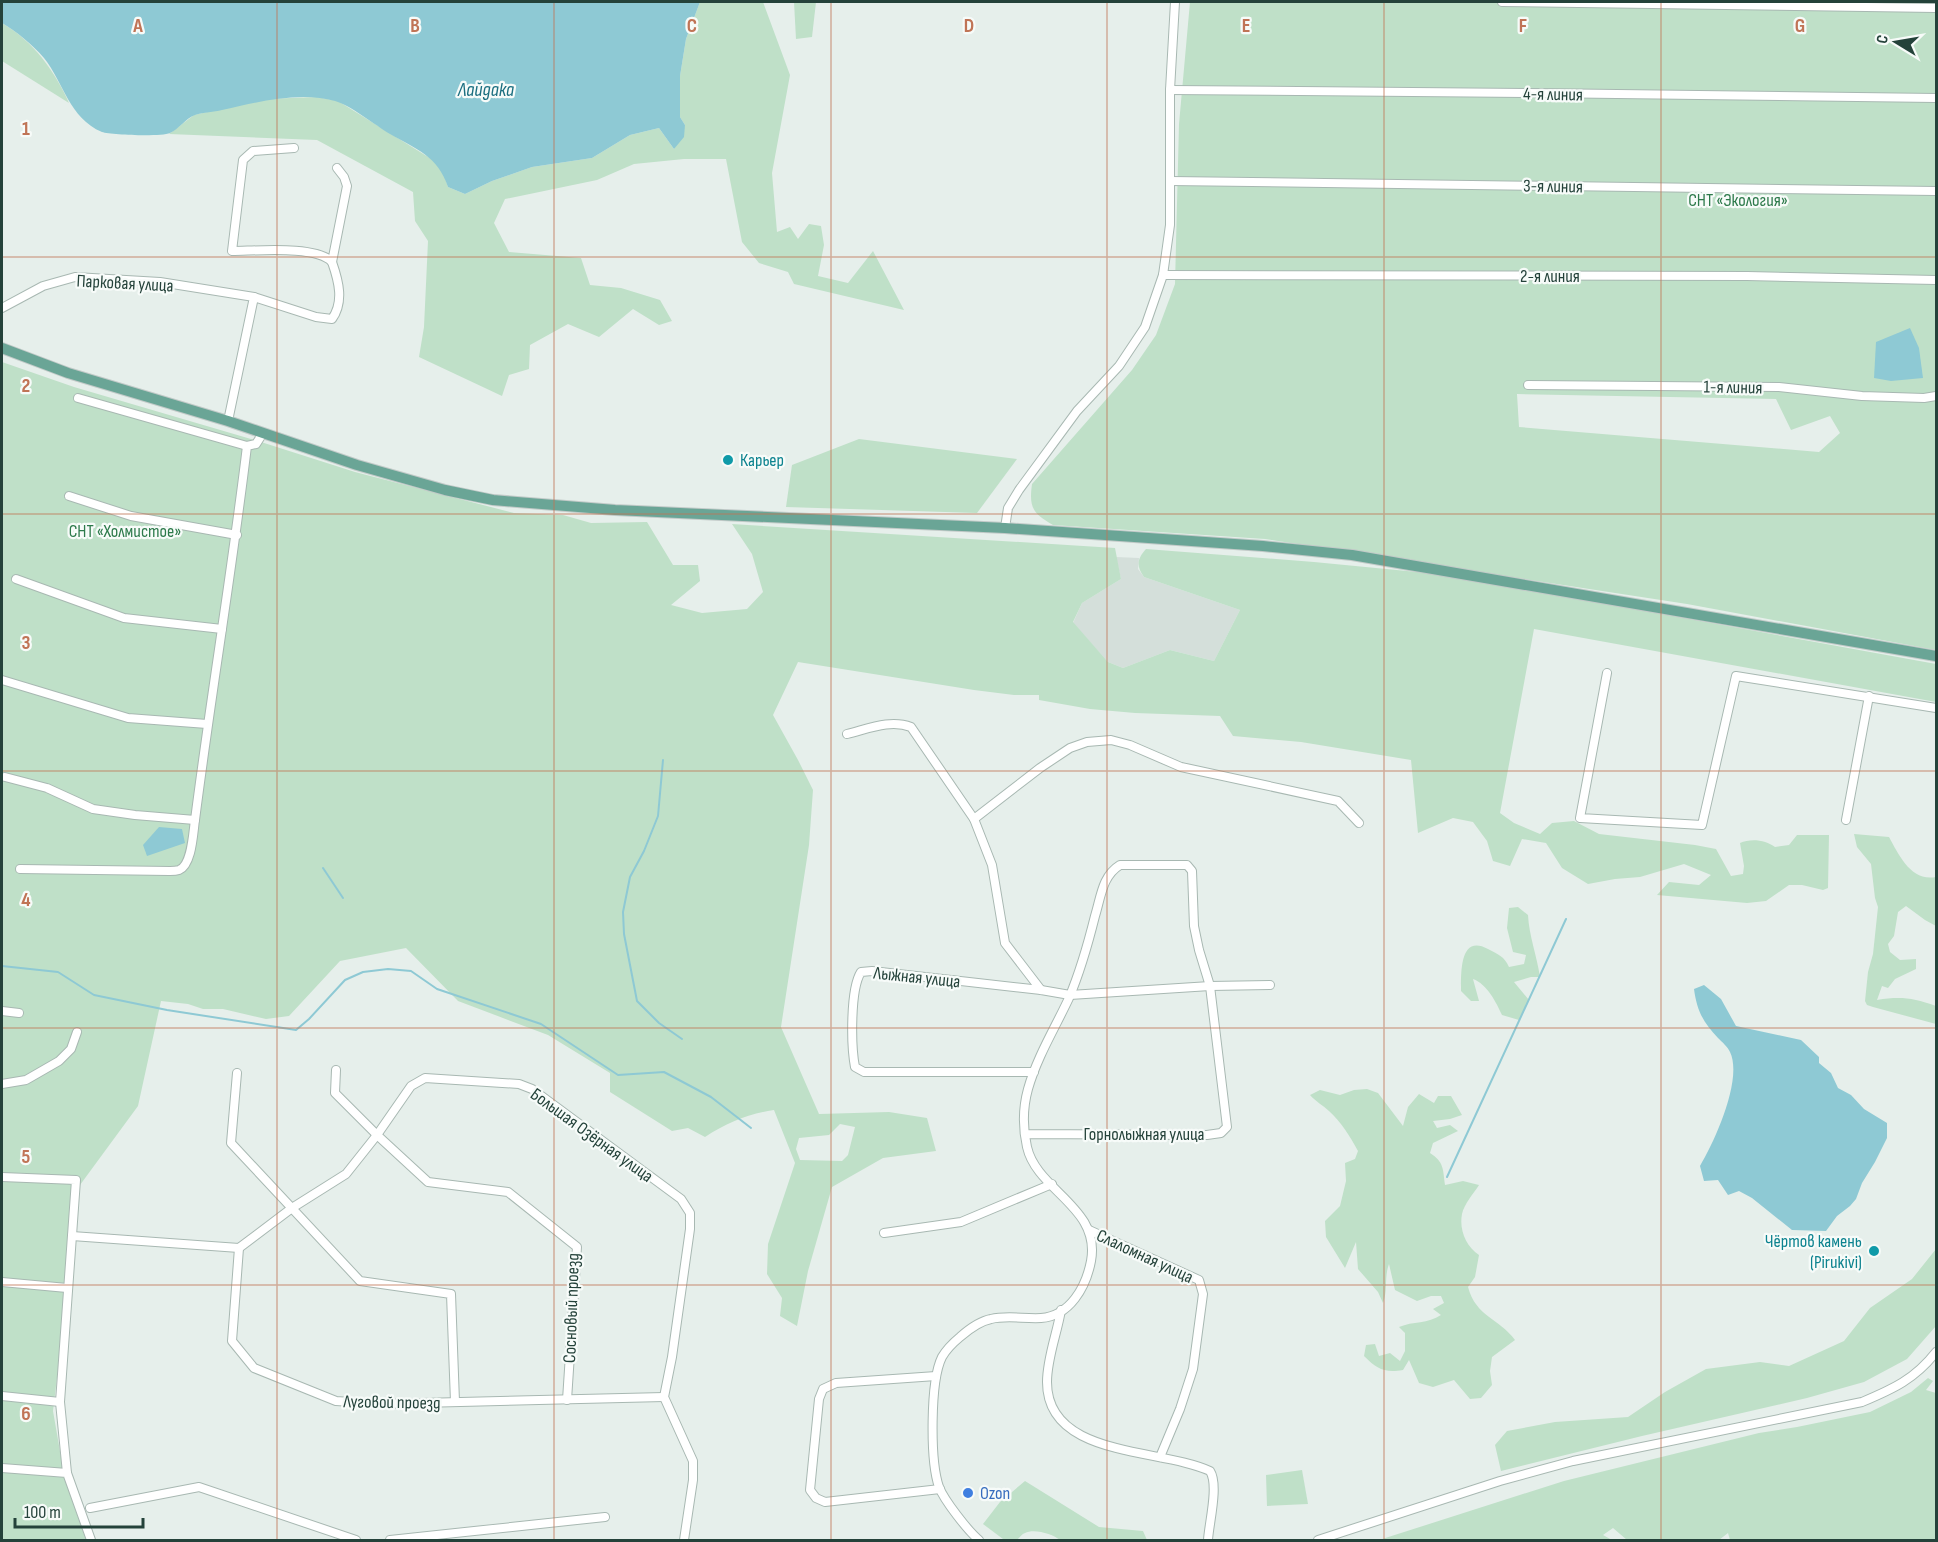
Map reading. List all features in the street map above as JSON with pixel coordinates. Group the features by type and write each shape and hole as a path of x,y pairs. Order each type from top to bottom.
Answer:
{"main road":[{"path":"2,348 68,373 228,421 357,465 445,490 493,500 592,509 1005,528 1263,546 1353,555 1936,656"}],"street":[{"path":"1005,528 1008,508 1019,489 1077,411 1119,366 1145,327 1163,275 1170,225 1170,90 1175,2"},
{"path":"1502,2 1936,8"},
{"name":"4-я линия","path":"1170,90 1936,98"},
{"path":"294,147 253,151 243,160 232,251 305,251 328,258 332,262"},
{"path":"332,262 347,186 338,168"},
{"name":"3-я линия","path":"1170,181 1936,191"},
{"name":"Парковая улица","path":"2,308 43,286 75,278 160,282 254,297 316,317 332,319 338,310 339,283 332,262"},
{"name":"2-я линия","path":"1163,275 1746,276 1936,280"},
{"path":"228,421 254,297"},
{"name":"1-я линия","path":"1528,385 1779,387 1862,396 1924,398 1936,396"},
{"path":"78,398 247,446 256,444 263,433"},
{"path":"20,869 170,871 180,870 186,864 190,855 207,724 237,535 247,446"},
{"path":"69,496 131,516 237,535"},
{"path":"16,579 124,618 222,629"},
{"path":"1607,673 1580,818 1702,825 1736,676 1936,708"},
{"path":"2,680 128,718 207,724"},
{"path":"1846,820 1869,696"},
{"path":"847,734 889,724 900,723 911,728 974,819 992,865 1005,943 1041,990"},
{"path":"974,819 1040,768 1071,748 1087,742 1111,740 1130,745 1181,767 1338,801 1359,823"},
{"path":"5,777 47,788 93,809 195,820"},
{"name":"Горнолыжная улица","path":"1024,1134 1221,1133 1227,1127 1210,986 1194,926 1192,871 1187,865 1120,865 1106,877 1070,995"},
{"name":"Лыжная улица","path":"1034,1072 864,1072 855,1067 853,1054 852,1024 856,979 861,972 872,971 1070,995"},
{"path":"979,1540 972,1534 940,1490 934,1471 936,1376 943,1356 958,1338 973,1327 990,1319 1043,1318 1061,1310 1077,1298 1088,1277 1092,1257 1089,1230 1078,1212 1035,1166 1024,1134 1028,1091 1034,1072 1070,995 1210,986 1270,985"},
{"path":"2,1011 19,1013"},
{"path":"2,1084 26,1080 59,1061 70,1048 77,1032"},
{"name":"Сосновый проезд","path":"336,1070 335,1094 428,1182 507,1192 577,1247 567,1400"},
{"path":"237,1073 231,1143 360,1281 452,1294 455,1402"},
{"name":"Большая Озёрная улица","path":"239,1248 292,1208 346,1174 411,1086 425,1078 519,1084 532,1089 681,1199 690,1213 690,1229 672,1357 664,1397"},
{"path":"2,1178 76,1180 60,1402 67,1473 91,1540"},
{"path":"884,1233 961,1222 1052,1184"},
{"name":"Слаломная улица","path":"1089,1230 1199,1280 1203,1294 1193,1369 1180,1409 1160,1457"},
{"path":"72,1236 239,1248"},
{"name":"Луговой проезд","path":"239,1248 232,1341 254,1368 336,1401 381,1404 664,1397"},
{"path":"2,1282 67,1288"},
{"path":"1061,1310 1047,1383 1050,1403 1059,1420 1076,1434 1104,1444 1210,1471 1213,1475 1213,1495 1208,1540"},
{"path":"1318,1540 1500,1481 1573,1461 1862,1402 1896,1388 1925,1366 1936,1352"},
{"path":"936,1376 836,1383 823,1389 819,1399 810,1490 816,1498 825,1502 940,1490"},
{"path":"2,1396 60,1402"},
{"path":"664,1397 693,1461 693,1480 684,1540"},
{"path":"2,1468 67,1473"},
{"path":"90,1508 199,1487 356,1540"},
{"path":"390,1540 605,1516"}],"shaded area":[{"path":"1116,557 1139,558 1138,569 1144,577 1240,610 1214,661 1170,650 1123,668 1108,662 1073,623 1082,603 1121,579"}],"green space":[{"path":"700,2 763,2 790,75 772,173 777,232 790,227 798,239 809,224 821,226 824,245 818,276 848,283 873,251 904,310 794,284 788,272 759,263 742,242 726,159 684,159 634,164 597,180 505,199 494,223 509,252 581,258 590,285 621,288 660,300 672,321 659,325 633,309 599,337 568,324 530,345 529,369 509,375 502,396 419,357 424,327 428,241 415,221 413,192 317,140 169,134 194,115 264,99 317,97 338,101 433,160 443,172 448,187 465,194 492,181 532,167 592,158 630,135 659,128 674,149 685,125 680,117 680,76 686,39"},
{"path":"794,2 816,2 812,37 796,39"},
{"name":"СНТ «Экология»","path":"1190,2 1936,2 1936,650 1687,604 1265,539 1053,525 1046,521 1036,513 1032,504 1032,484 1132,370 1156,335 1175,284 1179,124","holes":["1517,394 1776,399 1791,430 1830,416 1840,433 1819,452 1519,427"]},
{"path":"2,23 24,39 42,58 57,79 69,103 2,61"},
{"name":"СНТ «Холмистое»","path":"2,362 74,387 355,472 514,513 563,515 591,523 647,522 673,565 698,565 700,581 671,605 702,613 747,609 763,592 752,554 732,524 1115,548 1121,579 1082,603 1073,622 1108,662 1123,668 1170,650 1214,661 1240,610 1144,577 1139,563 1146,549 1448,575 1936,664 1936,702 1534,629 1500,813 1514,823 1540,834 1552,823 1574,821 1599,834 1716,849 1731,876 1743,874 1740,843 1758,840 1775,847 1789,845 1797,835 1829,835 1828,888 1823,890 1802,885 1789,885 1766,901 1747,903 1657,895 1669,882 1699,885 1711,875 1684,864 1640,877 1588,884 1562,868 1546,843 1522,839 1510,866 1493,861 1487,841 1473,822 1453,818 1418,833 1411,760 1301,742 1233,736 1220,716 1090,709 1039,700 1039,695 1014,695 974,690 798,662 773,715 813,790 809,845 781,1027 819,1114 889,1112 927,1118 936,1151 883,1158 832,1187 808,1271 797,1326 780,1316 782,1298 767,1274 768,1244 795,1163 774,1110 738,1119 705,1137 688,1128 672,1131 610,1092 610,1073 548,1035 458,1001 406,948 340,961 289,1016 266,1019 223,1009 203,1009 188,1004 161,1001 138,1106 80,1185 53,1411 65,1480 86,1540 2,1540","holes":["840,1124 855,1127 848,1155 842,1161 800,1160 796,1149 799,1138 829,1135"]},
{"path":"859,439 1017,459 977,513 786,507 792,465"},
{"path":"1854,834 1889,837 1907,866 1920,875 1936,877 1936,926 1906,906 1898,912 1894,936 1888,944 1890,952 1900,960 1916,959 1916,969 1895,979 1888,988 1882,986 1877,1000 1907,998 1936,1006 1936,1024 1873,1007 1867,1005 1865,1001 1878,907 1871,864 1857,847"},
{"path":"1518,907 1528,915 1540,977 1514,982 1529,1000 1519,1020 1502,1015 1490,994 1478,981 1473,979 1479,1001 1471,1001 1461,991 1462,965 1467,950 1472,946 1488,949 1503,958 1509,967 1524,964 1526,955 1513,952 1507,928 1509,908"},
{"path":"1367,1089 1378,1093 1403,1126 1408,1107 1419,1094 1434,1103 1438,1096 1451,1096 1462,1115 1433,1121 1437,1128 1450,1125 1458,1131 1433,1143 1430,1153 1440,1163 1445,1185 1463,1181 1479,1185 1465,1206 1461,1220 1464,1237 1479,1255 1475,1277 1468,1287 1476,1305 1515,1340 1492,1357 1490,1371 1492,1385 1481,1398 1470,1399 1454,1380 1433,1387 1419,1383 1409,1360 1403,1370 1391,1371 1377,1367 1364,1356 1366,1345 1375,1344 1379,1356 1390,1353 1400,1361 1405,1351 1405,1333 1399,1327 1436,1318 1441,1315 1433,1309 1444,1303 1441,1296 1431,1296 1417,1301 1395,1290 1389,1264 1383,1303 1378,1292 1358,1269 1356,1242 1345,1268 1326,1237 1325,1221 1340,1206 1346,1181 1345,1163 1355,1159 1358,1151 1337,1120 1310,1095 1320,1090 1340,1095 1354,1090"},
{"path":"1936,1249 1936,1326 1907,1359 1864,1382 1807,1398 1501,1471 1495,1445 1507,1431 1555,1422 1628,1417 1665,1392 1706,1369 1760,1362 1789,1366 1844,1341 1870,1308 1912,1279"},
{"path":"1928,1378 1933,1381 1926,1390 1936,1393 1936,1540 1730,1540 1728,1533 1719,1540 1627,1540 1613,1528 1603,1535 1612,1540 1379,1540 1564,1481 1759,1433 1870,1412 1911,1392"},
{"path":"1302,1470 1308,1504 1267,1506 1266,1475"},
{"path":"1025,1481 1099,1527 1143,1531 1147,1540 1060,1540 1038,1531 1024,1533 1017,1540 1003,1539 983,1524 1000,1502"}],"water":[{"name":"Лайдака","path":"2,2 700,2 686,39 680,76 680,117 685,125 684,137 674,149 659,128 630,135 592,158 532,167 492,181 465,194 448,187 438,168 417,149 348,107 322,98 293,97 198,114 165,134 136,135 102,132 91,126 74,109 44,58 2,23"},
{"path":"1910,328 1919,348 1923,378 1891,381 1874,378 1876,342"},
{"path":"159,827 182,829 185,843 147,856 143,845"},
{"path":"1704,985 1721,999 1736,1026 1801,1040 1819,1057 1819,1063 1831,1073 1838,1088 1851,1095 1864,1109 1887,1123 1887,1138 1862,1183 1856,1199 1837,1216 1826,1231 1792,1230 1752,1198 1739,1191 1728,1195 1718,1180 1704,1181 1700,1166 1726,1110 1733,1078 1733,1064 1729,1050 1708,1027 1699,1010 1694,989"}],"waterway":[{"path":"663,760 658,816 644,851 630,877 623,912 624,934 637,1001 659,1023 682,1039"},
{"path":"323,868 343,898"},
{"path":"1447,1177 1566,919"},
{"path":"2,966 58,972 94,995 167,1010 296,1030 345,980 363,972 388,969 411,971 437,989 541,1024 618,1075 664,1072 711,1097 751,1128"}],"place":[{"name":"Карьер","path":"728,460"},
{"name":"Чёртов камень (Pirukivi)","path":"1874,1251"},
{"name":"Ozon","path":"968,1493"}]}
